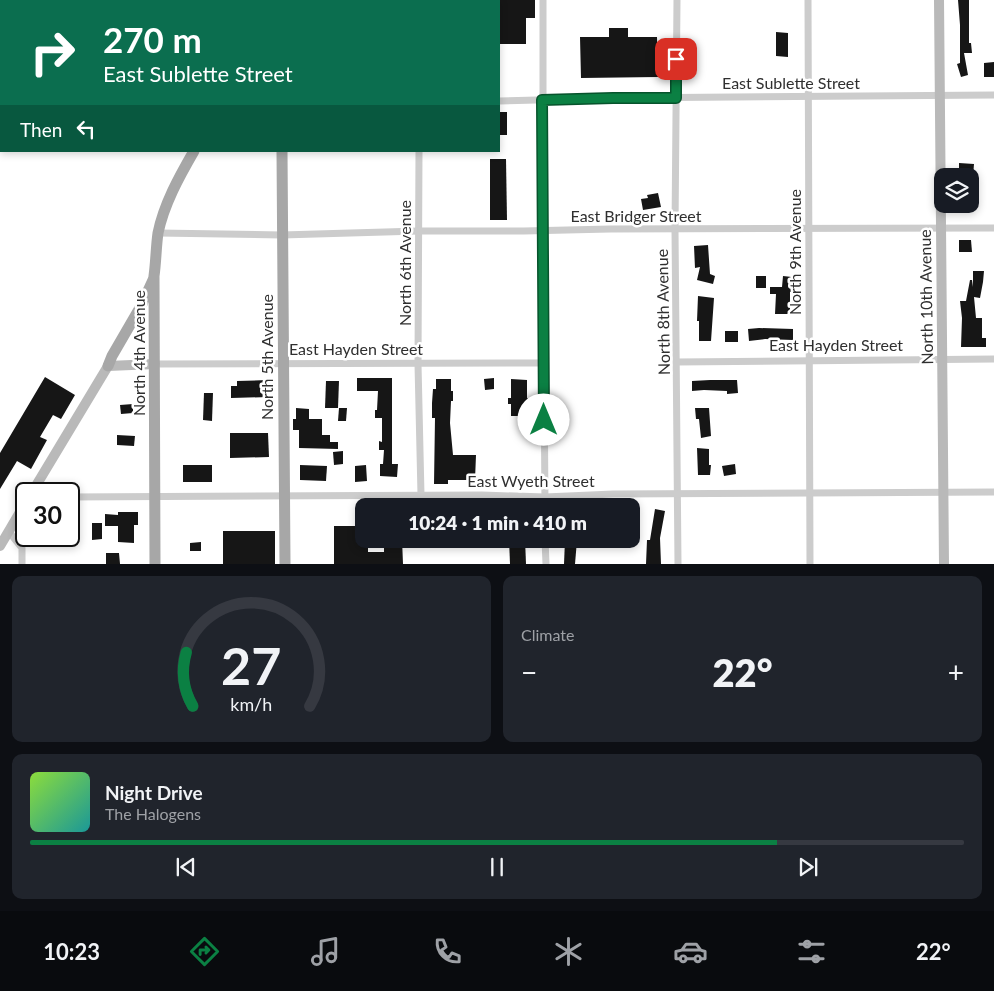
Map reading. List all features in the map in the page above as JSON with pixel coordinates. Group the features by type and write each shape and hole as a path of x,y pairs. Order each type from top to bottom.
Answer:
{"main road":[{"name":"North 4th Avenue","path":"155,564 154,276 158,233 176,183 193,152"},
{"name":"North 5th Avenue","path":"282,152 285,564"},
{"path":"108,366 141,306 154,276"}],"street":[{"path":"543,0 542,231 545,497"},
{"name":"North 8th Avenue","path":"677,0 675,230 678,362 678,564"},
{"name":"North 9th Avenue","path":"808,0 810,564"},
{"name":"North 10th Avenue","path":"938,0 944,564"},
{"name":"East Sublette Street","path":"500,100 994,96"},
{"name":"North 6th Avenue","path":"419,152 418,364 421,495"},
{"name":"East Bridger Street","path":"158,233 282,235 610,229 809,230 994,228"},
{"name":"East Hayden Street","path":"678,362 994,359"},
{"name":"East Hayden Street","path":"108,366 283,363 544,363"},
{"path":"38,482 108,366"},
{"name":"East Wyeth Street","path":"80,497 421,495 545,497 678,494 994,492"},
{"path":"0,546 15,521"},
{"path":"9,532 22,548 22,564"},
{"path":"545,548 546,564"}],"building":[{"path":"500,0 535,0 535,18 526,18 526,44 500,44"},
{"path":"958,0 969,0 969,43 971,43 972,53 964,53 968,75 961,77 957,64 960,63"},
{"path":"609,28 628,28 628,37 657,37 658,77 581,78 580,37 609,37"},
{"path":"776,32 788,33 788,57 776,56"},
{"path":"994,62 994,77 984,77 984,63"},
{"path":"500,112 507,112 507,135 500,135"},
{"path":"490,159 506,159 507,220 490,220"},
{"path":"959,163 974,164 974,168 959,168"},
{"path":"658,193 661,207 643,210 641,199 648,198 647,195"},
{"path":"959,240 971,240 972,252 959,252"},
{"path":"708,245 710,274 715,276 713,284 697,280 700,267 695,268 694,246"},
{"path":"973,271 984,271 980,298 974,297 976,318 982,318 982,338 986,338 986,347 961,347 962,318 960,301 966,301 970,280 972,280 973,287"},
{"path":"756,276 766,276 766,288 756,288"},
{"path":"783,276 792,277 790,314 775,314 776,294 770,294 770,287 782,287"},
{"path":"698,296 714,298 711,341 699,341 699,321 697,321"},
{"path":"748,329 793,329 793,340 765,339 749,341"},
{"path":"725,331 738,331 738,342 725,342"},
{"path":"45,377 75,395 61,419 53,415 40,437 47,440 31,469 17,461 0,489 0,453"},
{"path":"357,378 392,378 392,464 398,464 397,477 380,476 380,464 383,464 384,450 379,450 379,441 382,442 382,418 375,418 378,391 357,391"},
{"path":"494,378 494,389 485,390 484,379"},
{"path":"436,379 451,379 453,401 451,401 450,423 453,455 476,455 475,480 448,480 448,484 434,484 435,418 432,418 432,403 433,389 436,389"},
{"path":"511,379 527,380 527,398 529,399 527,404 530,405 530,416 511,416 511,404 508,404 508,398 511,398"},
{"path":"268,380 268,397 231,398 231,386 237,386 237,381"},
{"path":"737,380 738,393 727,394 727,391 704,390 692,391 692,381"},
{"path":"326,381 339,381 338,408 325,408"},
{"path":"204,393 213,393 212,421 203,420"},
{"path":"133,404 133,413 121,414 120,405"},
{"path":"296,408 309,409 309,419 322,419 322,435 330,435 330,442 338,442 338,449 299,448 299,430 293,430"},
{"path":"339,408 347,408 346,421 338,421"},
{"path":"695,408 709,408 711,436 701,438 699,419 696,419"},
{"path":"230,433 268,433 269,457 230,458"},
{"path":"117,435 135,436 134,446 117,445"},
{"path":"697,448 709,449 710,475 698,475"},
{"path":"343,451 343,464 334,465 333,452"},
{"path":"735,464 736,474 724,476 722,466"},
{"path":"183,465 212,465 212,482 183,482"},
{"path":"300,465 327,466 326,481 300,480"},
{"path":"366,465 367,481 355,482 355,466"},
{"path":"655,509 665,511 660,538 661,564 646,564 647,540 650,540"},
{"path":"118,512 138,512 138,525 134,525 134,543 118,542 118,526 105,526 105,514 118,515"},
{"path":"92,523 102,523 102,539 92,540"},
{"path":"334,526 355,526 355,548 368,548 368,552 384,552 384,548 402,548 403,564 334,564"},
{"path":"223,531 275,531 275,564 223,564"},
{"path":"201,542 201,551 190,551 190,543"},
{"path":"509,548 525,548 526,564 510,564"},
{"path":"565,548 576,548 575,564 564,564"},
{"path":"106,553 119,553 120,564 106,564"}],"route":[{"path":"544,420 542,100 676,98 676,59"}]}
